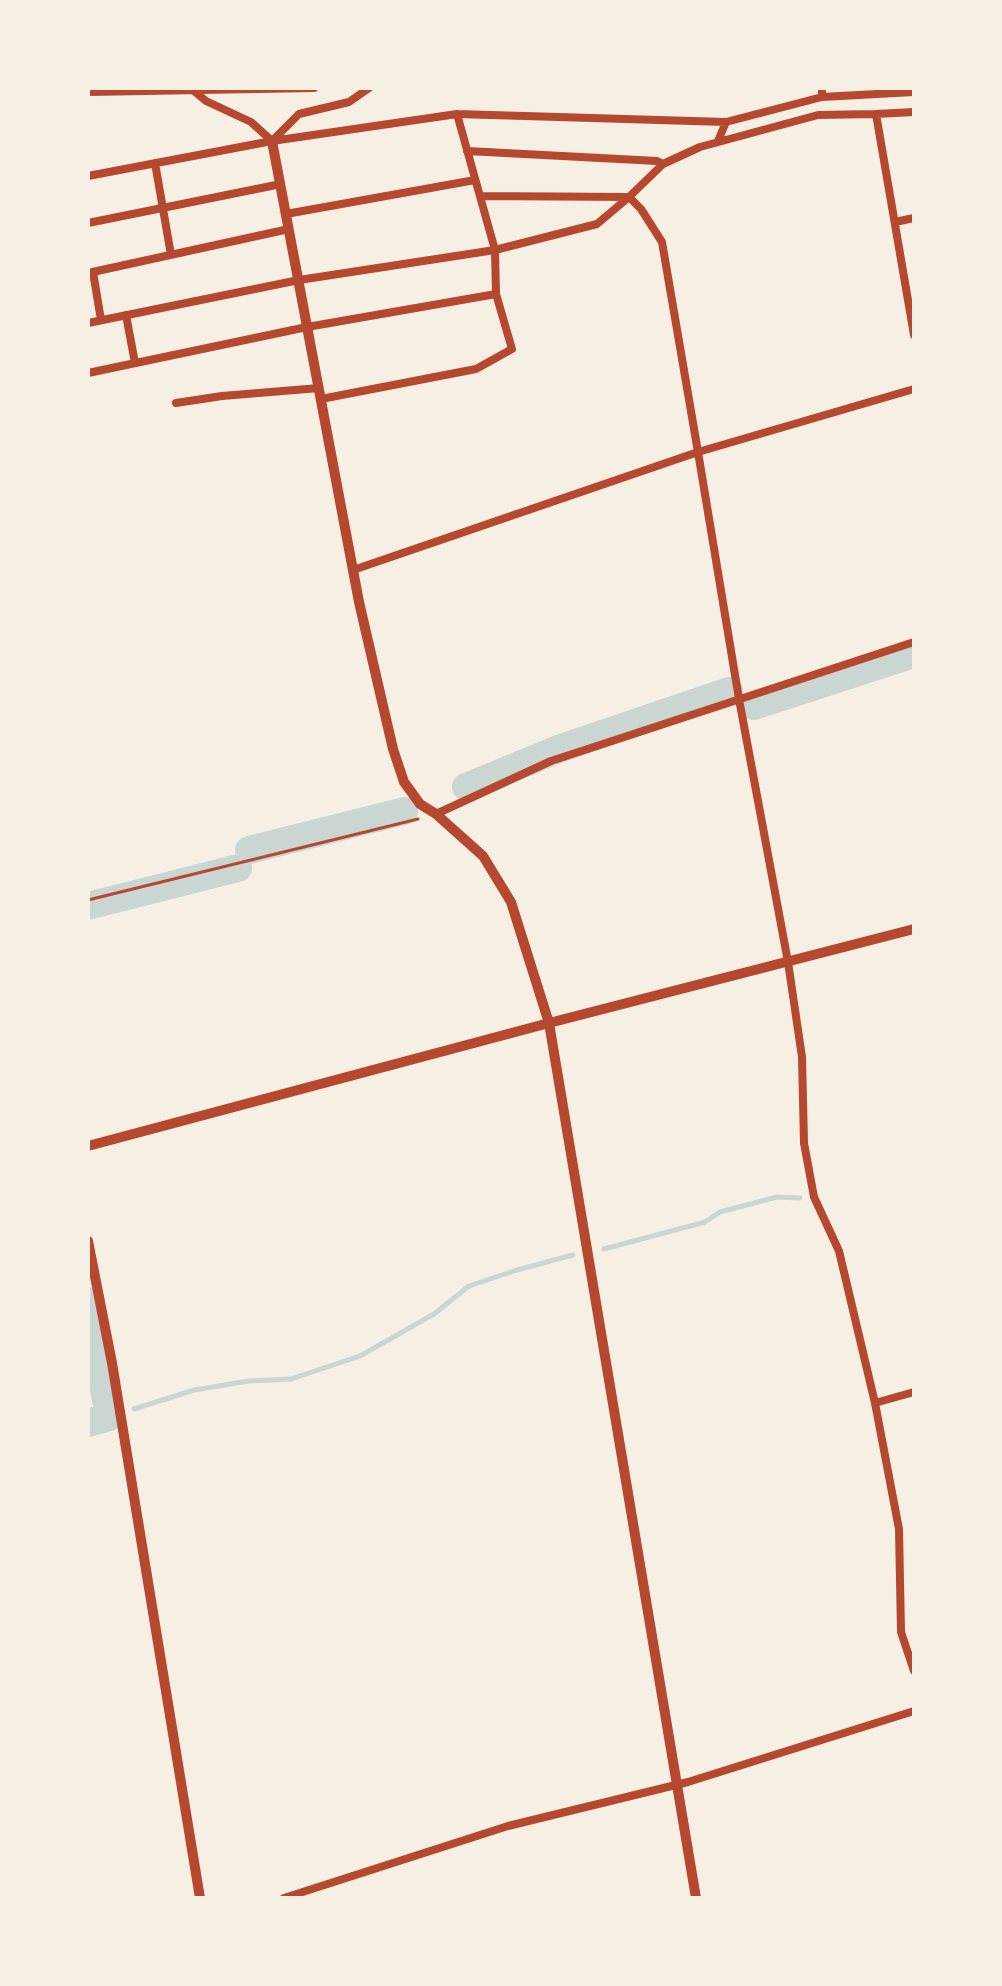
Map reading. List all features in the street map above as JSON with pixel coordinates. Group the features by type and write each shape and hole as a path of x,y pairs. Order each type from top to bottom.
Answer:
{"street":[{"path":"88,92 314,88"},
{"path":"272,141 299,114 349,102 369,88"},
{"path":"194,91 206,101 251,122 272,141 353,570 393,749 404,782 420,804 436,814 483,856 511,902 549,1023 696,1898"},
{"path":"88,176 272,141 457,114 726,122 822,92 914,92"},
{"path":"88,323 299,280 495,250 597,224 663,164 700,147 818,115 914,112"},
{"path":"176,403 222,396 320,394 476,369 512,349 496,294 495,250 457,114"},
{"path":"876,114 914,335"},
{"path":"718,141 726,122"},
{"path":"467,151 657,161 663,164"},
{"path":"155,163 171,255"},
{"path":"286,214 475,180"},
{"path":"88,223 281,184"},
{"path":"480,196 629,197 641,209 662,242 739,699 788,962 802,1057 804,1143 814,1197 839,1251 875,1403 899,1529 901,1632 914,1671"},
{"path":"895,222 914,218"},
{"path":"101,320 90,272 289,229"},
{"path":"88,373 307,327 496,294"},
{"path":"126,315 135,363"},
{"path":"353,570 698,452 914,389"},
{"path":"436,814 551,761 914,642"},
{"path":"88,1146 914,929"},
{"path":"88,1241 117,1394 200,1898"},
{"path":"875,1403 914,1392"},
{"path":"284,1898 508,1826 677,1785 914,1711"}],"path":[{"path":"88,900 436,814"}],"waterway":[{"path":"754,706 914,654"},
{"path":"466,787 561,748 729,691"},
{"path":"249,850 404,811"},
{"path":"88,906 238,868"},
{"path":"604,1249 705,1222 720,1212 777,1197 800,1198"},
{"path":"134,1409 194,1390 249,1381 291,1379 360,1356 434,1314 469,1286 573,1255"},
{"path":"88,1301 109,1417 88,1423"}]}
